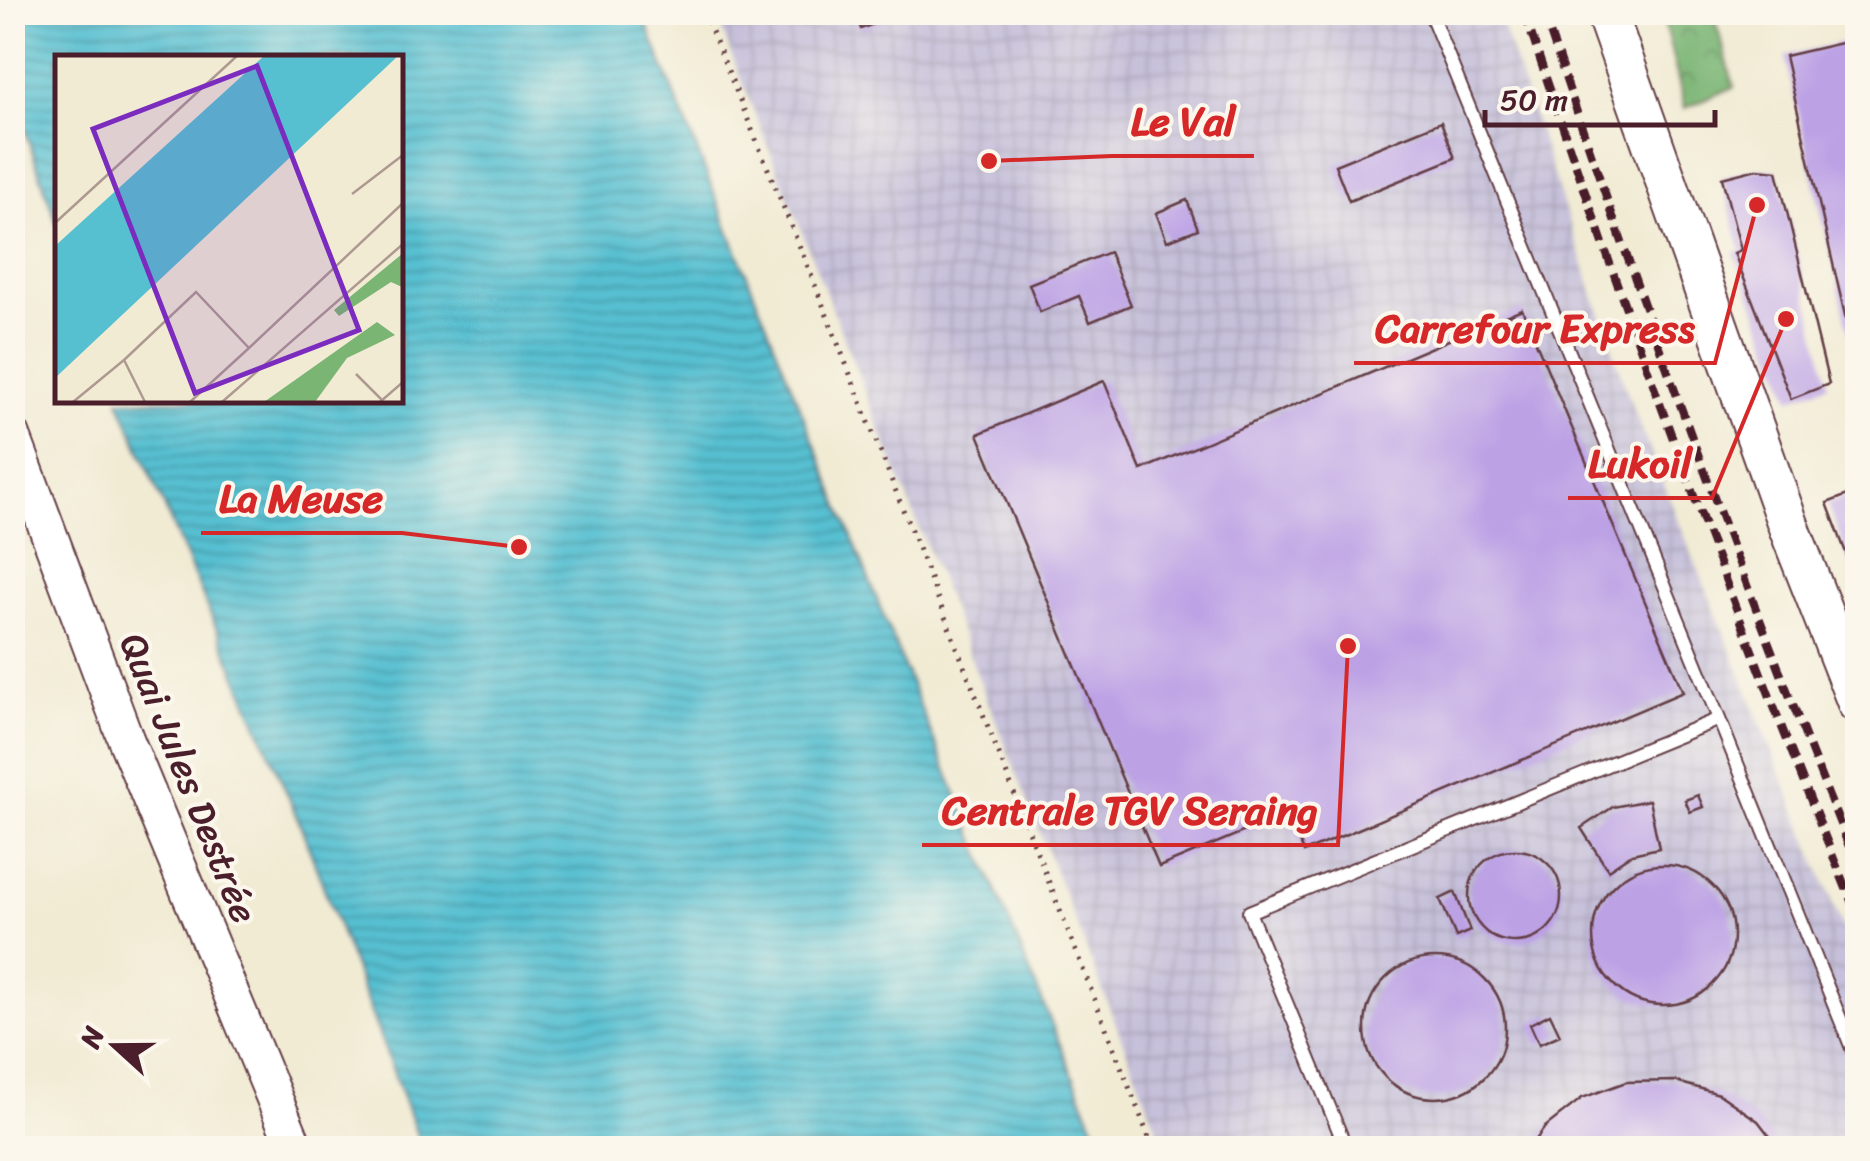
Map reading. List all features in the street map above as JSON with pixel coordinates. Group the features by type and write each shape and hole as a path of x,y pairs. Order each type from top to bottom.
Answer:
{"main road":[{"path":"1606,12 1790,530 1858,704"},
{"name":"Quai Jules Destrée","path":"12,436 126,740 295,1148"}],"lane":[{"path":"1430,12 1858,1063"},
{"path":"1346,1148 1248,912 1719,719"}],"path":[{"path":"704,12 818,290 1153,1148"}],"shaded area":[{"path":"715,13 1498,13 1631,403 1857,962 1857,1148 1165,1148"}],"green space":[{"path":"1662,13 1714,13 1734,87 1685,108"}],"water":[{"path":"12,13 642,13 912,687 1103,1148 422,1148 300,824 120,402 402,402 402,55 55,55 55,218 13,95"}],"building":[{"path":"854,12 902,12 902,13 861,29"},
{"path":"1858,39 1858,363 1856,363 1785,56"},
{"path":"1441,122 1455,158 1349,201 1335,165"},
{"path":"1757,169 1777,171 1829,384 1791,399 1734,253 1741,250 1722,178"},
{"path":"1187,200 1198,229 1167,241 1156,213"},
{"path":"1109,252 1131,305 1090,322 1079,296 1040,312 1029,284"},
{"path":"1522,309 1683,692 1304,852 1288,813 1159,867 978,434 1104,381 1141,470"},
{"path":"1858,491 1858,582 1857,582 1827,503"},
{"path":"1698,795 1703,807 1690,812 1685,800"},
{"path":"1649,800 1659,848 1632,854 1608,870 1581,828 1613,807"},
{"path":"1515,850 1533,853 1548,863 1558,878 1558,914 1548,929 1533,939 1515,942 1497,939 1482,929 1472,914 1469,896 1472,878 1482,863 1497,853"},
{"path":"1663,865 1690,871 1712,886 1727,908 1733,935 1727,962 1712,984 1690,999 1663,1005 1636,999 1614,984 1599,962 1593,935 1599,908 1614,886 1636,871"},
{"path":"1455,892 1470,931 1456,937 1440,899"},
{"path":"1435,958 1462,964 1484,979 1499,1001 1505,1028 1499,1055 1484,1077 1462,1092 1435,1098 1408,1092 1386,1077 1371,1055 1365,1028 1371,1001 1386,979 1408,964"},
{"path":"1550,1014 1560,1035 1539,1044 1530,1024"},
{"path":"1674,1081 1719,1094 1758,1121 1779,1148 1530,1148 1545,1127 1582,1098 1626,1082"}],"railway":[{"path":"1524,12 1684,468 1858,918"},
{"path":"1543,12 1694,443 1858,869"}],"place":[{"name":"Le Val","path":"989,161"},
{"name":"Carrefour Express","path":"1757,205"},
{"name":"Lukoil","path":"1786,319"},
{"name":"La Meuse","path":"519,547"},
{"name":"Centrale TGV Seraing","path":"1348,646"}]}
